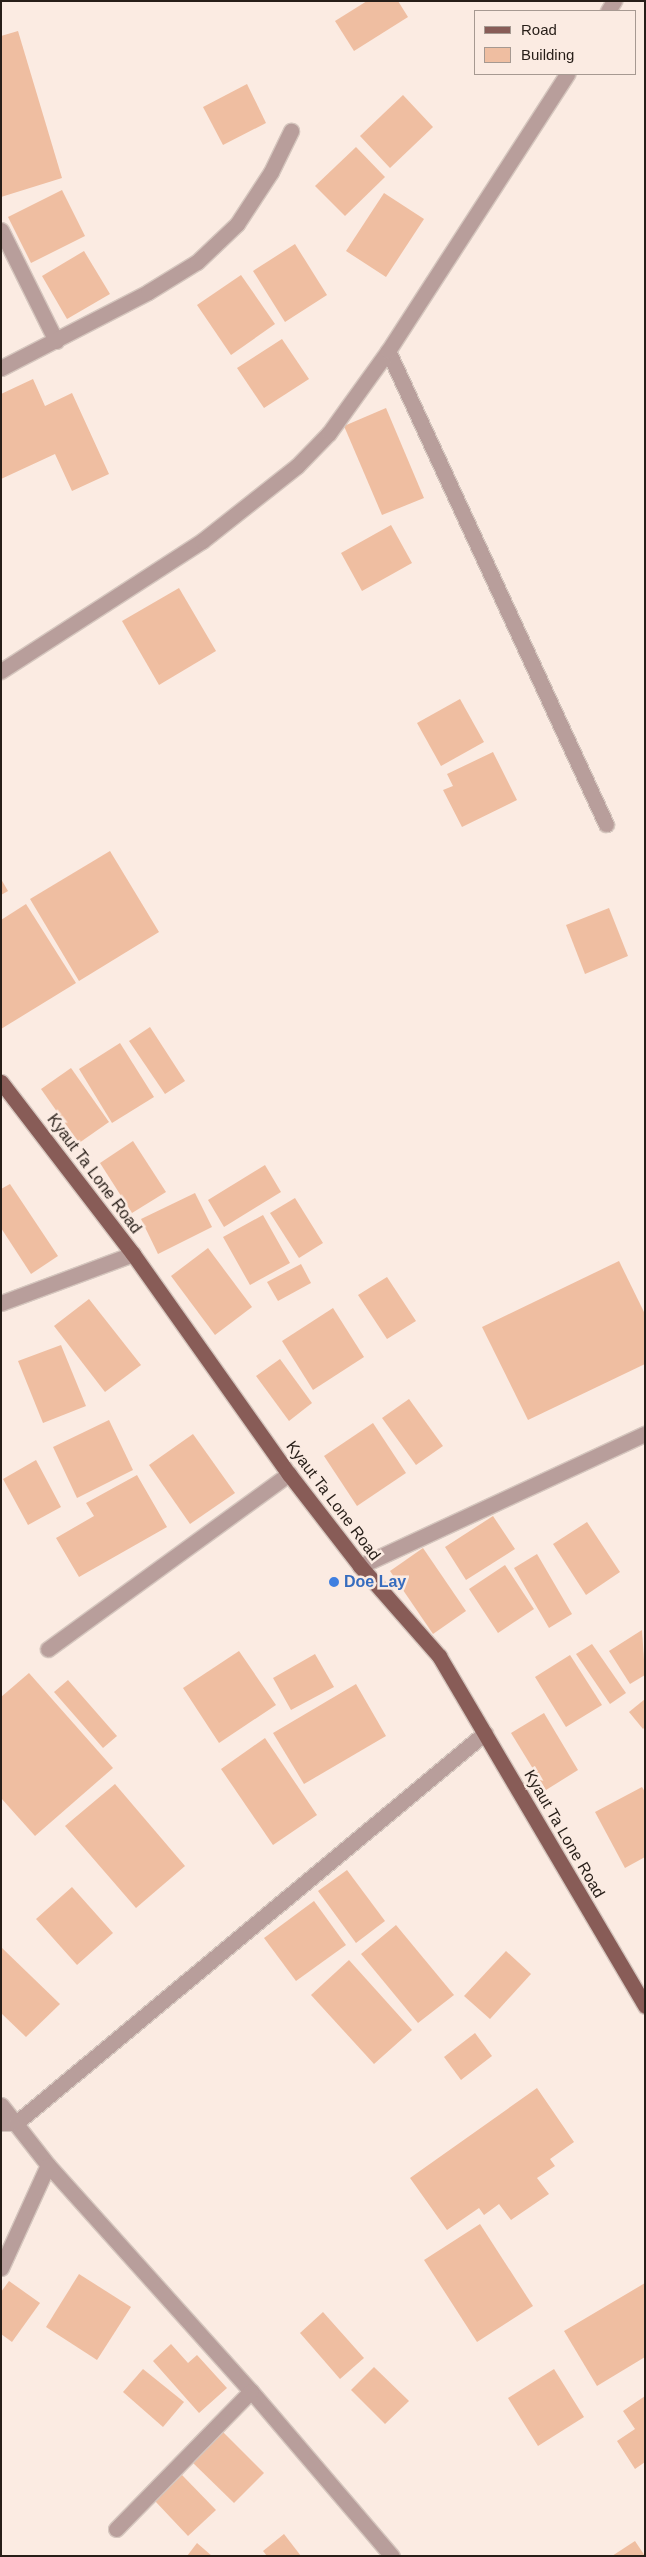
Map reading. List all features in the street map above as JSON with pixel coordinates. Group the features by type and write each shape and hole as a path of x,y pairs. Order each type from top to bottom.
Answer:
{"main road":[{"name":"Kyaut Ta Lone Road","path":"1,1082 133,1254 289,1474 360,1566 439,1656 645,2006"}],"street":[{"path":"1,670 202,542 250,505 329,433 388,351 567,75"},
{"path":"1,368 148,292 197,262 237,224 270,172 291,131"},
{"path":"1,230 56,341"},
{"path":"388,351 606,824"},
{"path":"1,1303 133,1254"},
{"path":"360,1566 645,1434"},
{"path":"48,1649 289,1474"},
{"path":"9,2123 485,1733"},
{"path":"1,2105 9,2123 251,2391 384,2553"},
{"path":"1,2268 48,2165"},
{"path":"116,2528 251,2391"}],"building":[{"path":"367,1 398,1 408,17 354,51 335,21"},
{"path":"18,31 62,178 1,197 1,36"},
{"path":"247,84 266,123 223,145 203,107"},
{"path":"403,95 433,127 390,168 360,136"},
{"path":"356,147 385,177 345,216 315,186"},
{"path":"62,190 85,236 31,263 8,217"},
{"path":"384,193 424,219 386,277 346,251"},
{"path":"295,244 327,295 285,322 253,271"},
{"path":"84,251 110,294 67,319 42,276"},
{"path":"241,275 275,324 231,355 197,305"},
{"path":"282,339 309,379 264,408 237,368"},
{"path":"33,379 45,406 72,393 109,474 72,491 55,454 1,479 1,394"},
{"path":"386,408 424,498 382,515 344,426"},
{"path":"391,525 412,563 362,591 341,553"},
{"path":"179,588 216,651 159,685 122,621"},
{"path":"460,699 484,742 441,766 417,723"},
{"path":"493,752 517,800 462,827 443,790 453,786 447,774"},
{"path":"110,851 159,932 79,981 30,899"},
{"path":"1,879 8,891 1,895"},
{"path":"26,904 76,983 1,1029 1,920"},
{"path":"609,908 628,956 585,974 566,925"},
{"path":"150,1027 185,1081 165,1094 129,1041"},
{"path":"120,1043 154,1097 112,1123 79,1069"},
{"path":"71,1068 109,1122 79,1143 41,1089"},
{"path":"133,1141 166,1192 132,1213 100,1163"},
{"path":"265,1165 281,1192 224,1227 208,1200"},
{"path":"10,1184 58,1256 31,1274 1,1228 1,1189"},
{"path":"195,1193 212,1227 158,1254 141,1219"},
{"path":"295,1198 323,1243 299,1258 270,1213"},
{"path":"263,1215 290,1263 250,1285 223,1237"},
{"path":"208,1248 252,1307 215,1335 171,1276"},
{"path":"619,1261 645,1314 645,1364 528,1420 482,1327"},
{"path":"301,1264 311,1283 278,1301 267,1282"},
{"path":"387,1277 416,1321 387,1339 358,1295"},
{"path":"89,1299 141,1365 105,1392 54,1326"},
{"path":"333,1308 364,1357 313,1390 282,1341"},
{"path":"61,1345 86,1406 43,1423 18,1361"},
{"path":"280,1359 312,1403 289,1421 256,1376"},
{"path":"409,1399 443,1446 416,1465 382,1418"},
{"path":"109,1420 133,1470 77,1498 53,1447"},
{"path":"373,1423 406,1473 357,1506 324,1456"},
{"path":"193,1434 235,1493 190,1524 149,1465"},
{"path":"36,1460 61,1507 28,1525 3,1479"},
{"path":"137,1475 167,1527 79,1577 56,1538 94,1516 86,1503"},
{"path":"493,1516 515,1549 466,1580 445,1547"},
{"path":"587,1522 620,1572 586,1595 553,1544"},
{"path":"423,1548 466,1611 433,1634 390,1571"},
{"path":"537,1554 572,1614 549,1628 514,1568"},
{"path":"505,1565 534,1609 498,1633 469,1589"},
{"path":"642,1630 645,1675 630,1684 609,1651"},
{"path":"592,1644 626,1693 610,1704 576,1654"},
{"path":"239,1651 276,1705 219,1743 183,1688"},
{"path":"315,1654 334,1687 291,1710 273,1678"},
{"path":"570,1655 602,1705 566,1727 535,1677"},
{"path":"29,1673 113,1768 35,1836 1,1798 1,1697"},
{"path":"68,1680 117,1736 103,1748 54,1692"},
{"path":"356,1684 386,1736 304,1784 273,1733"},
{"path":"645,1699 645,1727 643,1729 629,1712"},
{"path":"544,1713 578,1770 546,1790 511,1733"},
{"path":"265,1738 317,1815 273,1845 221,1769"},
{"path":"115,1784 185,1866 136,1908 65,1826"},
{"path":"642,1787 645,1792 645,1857 625,1868 595,1812"},
{"path":"347,1870 385,1921 356,1943 318,1891"},
{"path":"72,1887 113,1933 77,1965 36,1919"},
{"path":"314,1901 346,1945 296,1981 264,1938"},
{"path":"396,1925 454,1995 418,2023 361,1954"},
{"path":"1,1947 60,2004 26,2037 1,2013"},
{"path":"506,1951 531,1974 490,2019 464,1996"},
{"path":"349,1960 412,2030 374,2064 311,1995"},
{"path":"475,2033 492,2056 461,2080 444,2057"},
{"path":"537,2088 574,2142 550,2159 555,2166 537,2178 549,2194 511,2220 499,2204 484,2215 479,2208 447,2230 410,2178"},
{"path":"480,2224 533,2306 477,2342 424,2260"},
{"path":"79,2274 131,2307 97,2360 46,2327"},
{"path":"9,2281 40,2303 12,2342 1,2334 1,2292"},
{"path":"645,2283 645,2357 597,2386 564,2331"},
{"path":"323,2312 364,2358 340,2379 300,2333"},
{"path":"171,2344 188,2363 197,2355 227,2388 199,2413 153,2361"},
{"path":"374,2367 409,2401 385,2424 351,2390"},
{"path":"143,2369 184,2402 163,2427 123,2392"},
{"path":"554,2369 584,2417 538,2446 508,2398"},
{"path":"645,2396 645,2462 635,2469 617,2441 635,2429 623,2411"},
{"path":"221,2430 264,2473 234,2503 191,2461"},
{"path":"182,2475 216,2510 188,2536 155,2501"},
{"path":"284,2534 301,2556 267,2556 263,2551"},
{"path":"635,2541 645,2556 612,2556"},
{"path":"197,2543 212,2556 187,2556"}],"place":[{"name":"Doe Lay","path":"334,1582"}]}
